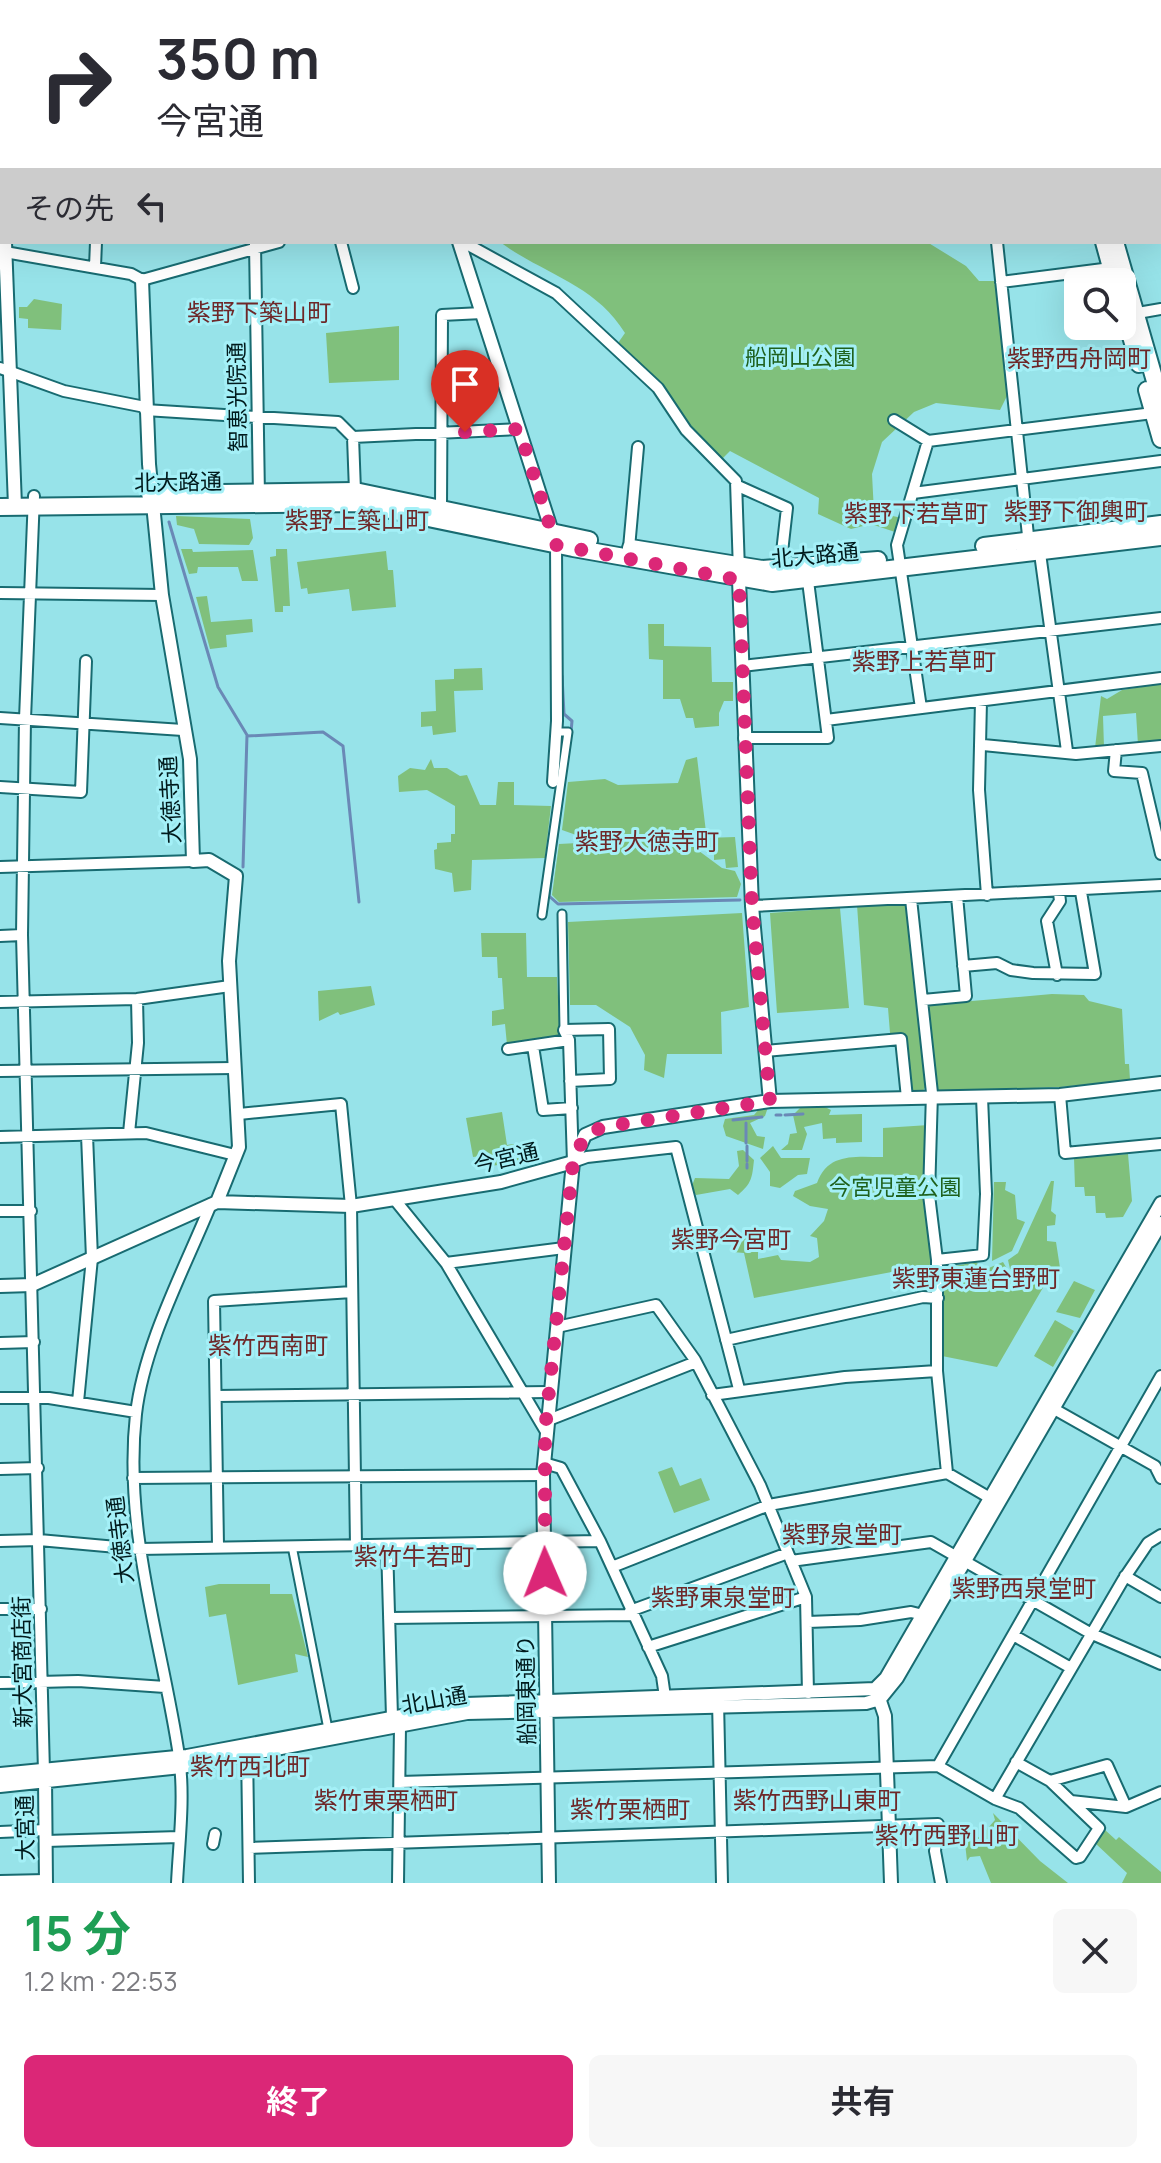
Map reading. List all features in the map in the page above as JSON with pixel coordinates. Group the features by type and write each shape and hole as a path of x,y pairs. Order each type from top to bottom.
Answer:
{"main road":[{"path":"1105,244 1111,268"},
{"path":"1115,244 1120,268"},
{"path":"1136,338 1157,407 1161,439"},
{"name":"北大路通","path":"259,498 355,491 441,507 554,539 629,548 739,573 900,563"},
{"name":"北大路通","path":"7,502 259,498 356,503 739,573 808,581 900,563 1161,524"},
{"name":"北大路通","path":"1034,545 1161,537"}],"street":[{"path":"95,267 96,244"},
{"path":"342,244 353,288"},
{"path":"462,244 554,539 558,763 542,915"},
{"path":"465,244 556,293 658,388 686,430 738,486 787,508 780,570"},
{"path":"997,244 1022,479 1052,631 1067,751"},
{"path":"7,502 4,248 142,280 255,245"},
{"name":"智恵光院通","path":"255,245 259,498"},
{"path":"1001,282 1064,278"},
{"name":"大徳寺通","path":"142,280 145,409 162,595 190,759 193,861 209,860 236,876 230,986 239,1147 163,1317 136,1412 133,1478 139,1549 180,1762 177,1883"},
{"path":"1136,311 1161,309"},
{"path":"441,507 442,315 482,313"},
{"path":"4,369 64,391 145,409 338,422 353,437 355,491"},
{"path":"894,420 928,441 1157,407"},
{"path":"353,437 519,429"},
{"path":"921,708 897,545 928,441"},
{"path":"629,548 638,447"},
{"path":"913,493 1161,461"},
{"path":"738,486 752,906 770,1101"},
{"name":"新大宮商店街","path":"34,501 25,719 22,935 44,1778"},
{"path":"744,738 828,738 808,581"},
{"path":"0,593 162,595"},
{"path":"742,666 1161,618"},
{"path":"0,787 81,792 86,661"},
{"path":"826,720 1161,678"},
{"path":"981,701 983,745 979,790 987,895"},
{"path":"0,718 183,730"},
{"path":"983,745 1076,754 1161,746"},
{"path":"1116,750 1114,771 1142,773 1161,854"},
{"path":"0,867 193,861"},
{"path":"752,906 1081,892 1161,885"},
{"path":"963,966 997,963 1011,970 1057,975 1095,974 1081,892"},
{"path":"1057,975 1047,921 1060,901 1059,893"},
{"path":"923,1000 966,996 957,896"},
{"path":"911,899 932,1098 929,1195 937,1260 937,1371 947,1473"},
{"path":"562,914 573,1162 587,1157 676,1147 739,1389"},
{"path":"0,936 22,935"},
{"path":"0,1002 137,999 230,986"},
{"path":"129,1133 137,999"},
{"path":"508,1049 533,1046 566,1035 609,1029 610,1079 570,1081"},
{"path":"765,1051 901,1039 907,1098"},
{"path":"533,1046 543,1110 572,1108"},
{"path":"0,1071 234,1068"},
{"name":"今宮通","path":"0,1286 32,1285 214,1203 351,1206 501,1182 573,1162 585,1135 594,1130 770,1101 1060,1095 1161,1083"},
{"path":"1060,1095 1065,1153 1161,1144"},
{"path":"937,1260 983,1255 986,1194 982,1097"},
{"path":"239,1114 341,1104 351,1206 356,1546"},
{"path":"0,1137 146,1133 235,1155"},
{"path":"78,1402 92,1258 87,1135"},
{"name":"船岡東通り","path":"549,1883 543,1469 573,1162"},
{"path":"395,1200 446,1263 546,1425 696,1362"},
{"path":"877,1694 897,1678 961,1559 1116,1290 1161,1203"},
{"path":"0,1211 31,1211"},
{"path":"1116,1290 1161,1223"},
{"path":"446,1263 564,1248"},
{"path":"218,1545 214,1301 352,1292"},
{"path":"726,1340 923,1297 938,1298"},
{"path":"557,1327 656,1305 696,1362 769,1505 806,1597 808,1693"},
{"path":"0,1343 34,1342"},
{"path":"712,1395 739,1389 937,1371"},
{"path":"938,1766 1161,1376"},
{"path":"216,1396 549,1392"},
{"path":"1148,1399 1161,1394"},
{"path":"0,1398 34,1397 136,1412"},
{"path":"1049,1406 1158,1465 1161,1478"},
{"path":"0,1469 38,1468"},
{"path":"133,1478 355,1477 561,1468 600,1541 662,1676 665,1702"},
{"path":"612,1567 769,1505 947,1473 995,1500"},
{"path":"995,1799 1125,1576 1148,1543 1161,1535"},
{"path":"0,1541 39,1540 139,1549 218,1545 356,1546 600,1541"},
{"path":"389,1618 631,1613 790,1557 926,1541 1090,1633 1161,1664"},
{"path":"387,1545 400,1782 398,1883"},
{"path":"292,1546 329,1734"},
{"path":"891,1883 885,1716 877,1694 920,1613 961,1559"},
{"path":"1125,1576 1161,1597"},
{"path":"648,1647 806,1597"},
{"path":"0,1609 41,1609"},
{"path":"808,1622 920,1613"},
{"path":"1013,1635 1071,1668"},
{"path":"0,1683 165,1687"},
{"name":"北山通","path":"0,1786 180,1762 466,1709 718,1700 808,1693 877,1694"},
{"name":"北山通","path":"718,1700 866,1703 877,1694"},
{"path":"718,1700 722,1883"},
{"path":"247,1750 249,1883"},
{"path":"400,1782 938,1766 995,1799 1019,1808 1076,1858 1099,1828 1050,1781 1016,1762"},
{"path":"1050,1781 1107,1765 1126,1807"},
{"name":"北山通","path":"0,1774 44,1778"},
{"name":"大宮通","path":"44,1778 46,1881"},
{"path":"1071,1801 1126,1807 1161,1792"},
{"path":"249,1848 938,1824 935,1851 941,1883"},
{"path":"0,1832 46,1836 179,1837"},
{"path":"0,1881 46,1881"}],"green space":[{"name":"船岡山公園","path":"503,244 930,244 966,266 979,281 996,281 1009,392 1000,410 936,403 914,412 882,442 872,474 874,512 902,518 898,533 871,524 851,529 818,514 819,498 730,451 722,459 694,433 660,384 618,343 625,333 613,316 584,291"},
{"path":"34,299 62,304 61,330 28,328 28,319 19,318 19,307 27,307"},
{"path":"399,326 399,380 329,383 326,333"},
{"path":"176,516 250,519 253,538 249,545 199,544 194,529 177,525"},
{"path":"181,549 192,549 193,552 253,550 258,581 242,581 238,567 198,567 197,573 189,574"},
{"path":"276,549 287,549 290,606 283,606 283,612 275,612 270,557 276,556"},
{"path":"386,551 388,570 393,570 396,607 352,611 349,589 308,594 307,588 301,589 297,562"},
{"path":"207,596 211,622 252,619 253,632 226,635 227,647 210,649 196,597"},
{"path":"648,624 664,624 664,646 711,647 712,682 733,682 733,701 724,701 719,713 719,726 695,728 693,718 686,718 680,699 663,699 663,660 649,659"},
{"path":"482,668 483,690 454,691 456,732 433,735 432,726 421,727 421,712 436,711 435,680 454,679 454,669"},
{"path":"1161,684 1161,741 1138,745 1136,713 1103,716 1104,747 1095,748 1101,696 1107,699 1122,690"},
{"path":"697,757 706,832 699,851 722,868 735,871 741,884 737,897 559,902 552,895 559,844 578,843 579,836 562,830 568,782 605,779 618,785 678,783 686,760"},
{"path":"431,759 434,768 447,768 460,776 467,775 480,805 496,805 498,782 514,782 514,805 551,806 545,858 472,860 471,890 454,892 452,873 435,869 434,850 437,843 451,842 451,834 455,834 455,806 427,790 399,792 398,776 410,768 425,770"},
{"path":"735,837 738,867 726,868 725,859 714,860 714,853 706,853 706,838"},
{"path":"907,903 928,1082 923,1091 910,1092 904,1033 890,1033 888,1008 864,1005 857,905"},
{"path":"840,908 849,1008 777,1013 770,913"},
{"path":"742,913 749,1007 721,1012 722,1054 667,1054 664,1078 644,1070 645,1055 630,1027 596,1005 570,1005 568,922"},
{"path":"481,933 526,933 527,977 557,977 560,1037 507,1045 505,1024 492,1026 492,1011 504,1009 502,978 498,978 497,957 482,957"},
{"path":"371,986 375,1005 340,1015 338,1012 319,1021 318,991"},
{"path":"1052,994 1084,995 1089,1001 1122,1009 1125,1064 1129,1064 1130,1080 1061,1087 936,1092 926,1005"},
{"path":"821,1105 831,1110 829,1115 862,1114 862,1142 836,1143 836,1138 823,1139 822,1123 804,1127 807,1134 802,1150 781,1150 788,1144 790,1134 797,1133 793,1115 800,1108"},
{"path":"768,1107 765,1116 750,1123 757,1136 765,1137 763,1149 726,1136 723,1126 725,1119 754,1115 760,1108"},
{"path":"502,1112 507,1145 522,1143 525,1161 491,1166 489,1155 473,1157 466,1118"},
{"name":"今宮児童公園","path":"929,1125 934,1264 754,1298 744,1253 733,1252 733,1237 752,1231 755,1239 749,1242 750,1249 758,1251 758,1259 778,1255 781,1260 810,1262 819,1257 817,1238 810,1236 824,1221 828,1209 810,1206 793,1196 795,1191 817,1183 828,1166 836,1161 853,1157 883,1157 883,1128"},
{"path":"773,1146 781,1158 810,1158 807,1174 798,1175 780,1188 770,1186 770,1172 760,1158"},
{"path":"743,1150 754,1160 750,1180 743,1191 738,1195 730,1189 696,1195 691,1188 695,1178 729,1179 739,1166 737,1151"},
{"path":"1128,1154 1132,1201 1123,1217 1106,1218 1105,1213 1096,1213 1095,1196 1085,1196 1084,1187 1075,1187 1074,1158"},
{"path":"1051,1181 1054,1181 1051,1211 1056,1215 1055,1225 1047,1226 1047,1241 1056,1242 1060,1268 1010,1269 1008,1260 1018,1253"},
{"path":"994,1182 1006,1182 1005,1190 1015,1195 1017,1219 1025,1222 1012,1251 992,1261"},
{"path":"976,1262 984,1270 1003,1262 1009,1272 1043,1271 1048,1279 997,1367 942,1356 944,1268"},
{"path":"1074,1281 1095,1290 1080,1318 1056,1312"},
{"path":"1055,1320 1074,1331 1053,1367 1034,1356"},
{"path":"672,1467 680,1486 701,1478 710,1500 674,1513 658,1472"},
{"path":"270,1584 270,1594 292,1594 308,1657 295,1654 298,1672 238,1685 226,1614 209,1617 205,1587"},
{"path":"993,1813 1040,1861 1068,1883 991,1883 980,1856 970,1857 967,1861 965,1843 981,1836 995,1820"},
{"path":"1104,1829 1116,1840 1119,1837 1161,1872 1161,1883 1122,1883 1127,1873 1095,1843"}],"waterway":[{"path":"169,522 218,687 247,735 243,867"},
{"path":"562,676 564,714 572,721 571,732"},
{"path":"247,736 323,732 343,746 359,902"},
{"path":"564,783 549,896 558,904 740,900"},
{"path":"785,1115 803,1114"},
{"path":"776,1115 781,1115"},
{"path":"733,1120 762,1117"},
{"path":"746,1123 746,1143"},
{"path":"747,1146 747,1161"}],"district":[{"name":"紫野下築山町","path":"259,313"},
{"name":"紫野西舟岡町","path":"1079,359"},
{"name":"紫野下御輿町","path":"1076,512"},
{"name":"紫野下若草町","path":"916,514"},
{"name":"紫野上築山町","path":"357,521"},
{"name":"紫野上若草町","path":"924,662"},
{"name":"紫野大徳寺町","path":"647,842"},
{"name":"紫野今宮町","path":"731,1240"},
{"name":"紫野東蓮台野町","path":"976,1279"},
{"name":"紫竹西南町","path":"268,1346"},
{"name":"紫野泉堂町","path":"842,1535"},
{"name":"紫竹牛若町","path":"414,1557"},
{"name":"紫野西泉堂町","path":"1024,1589"},
{"name":"紫野東泉堂町","path":"723,1598"},
{"name":"紫竹西北町","path":"250,1767"},
{"name":"紫竹東栗栖町","path":"386,1801"},
{"name":"紫竹西野山東町","path":"817,1801"},
{"name":"紫竹栗栖町","path":"630,1810"},
{"name":"紫竹西野山町","path":"947,1836"}],"route":[{"path":"465,432 519,429 556,545 739,580 752,906 770,1101 603,1127 585,1135 573,1162 546,1421 543,1475 545,1573"}]}
